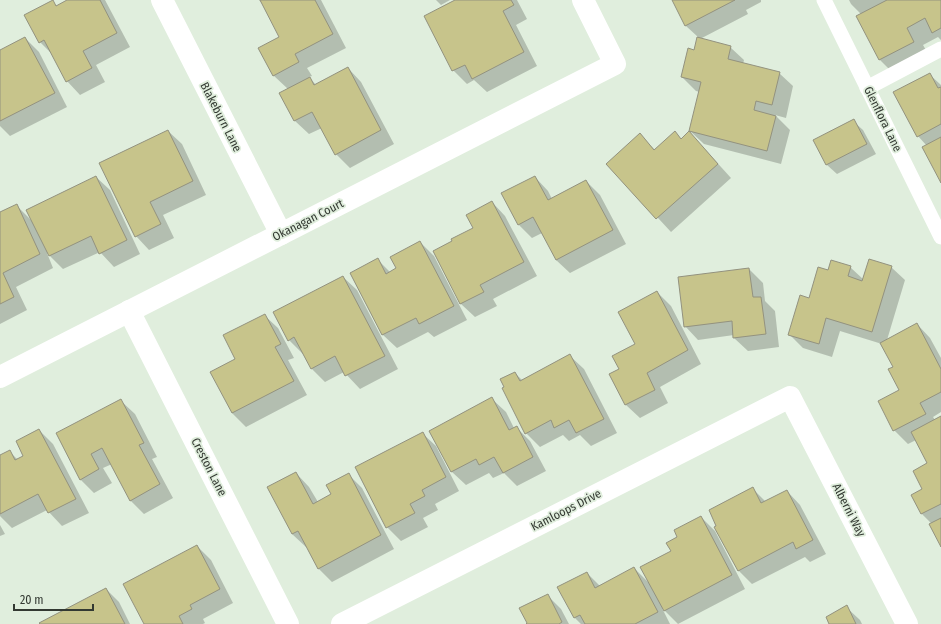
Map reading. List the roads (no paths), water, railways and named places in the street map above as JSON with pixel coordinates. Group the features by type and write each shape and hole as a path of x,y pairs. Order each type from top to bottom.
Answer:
{"street":[{"name":"Blakeburn Lane","path":"162,0 281,234"},
{"name":"Okanagan Court","path":"0,377 615,64 583,0"},
{"name":"Creston Lane","path":"129,311 288,624"},
{"name":"Kamloops Drive","path":"342,624 790,396"},
{"name":"Alberni Way","path":"790,396 907,624"}],"lane":[{"name":"Glenflora Lane","path":"824,0 868,88 937,218 941,237"},
{"path":"868,88 941,49"}]}
